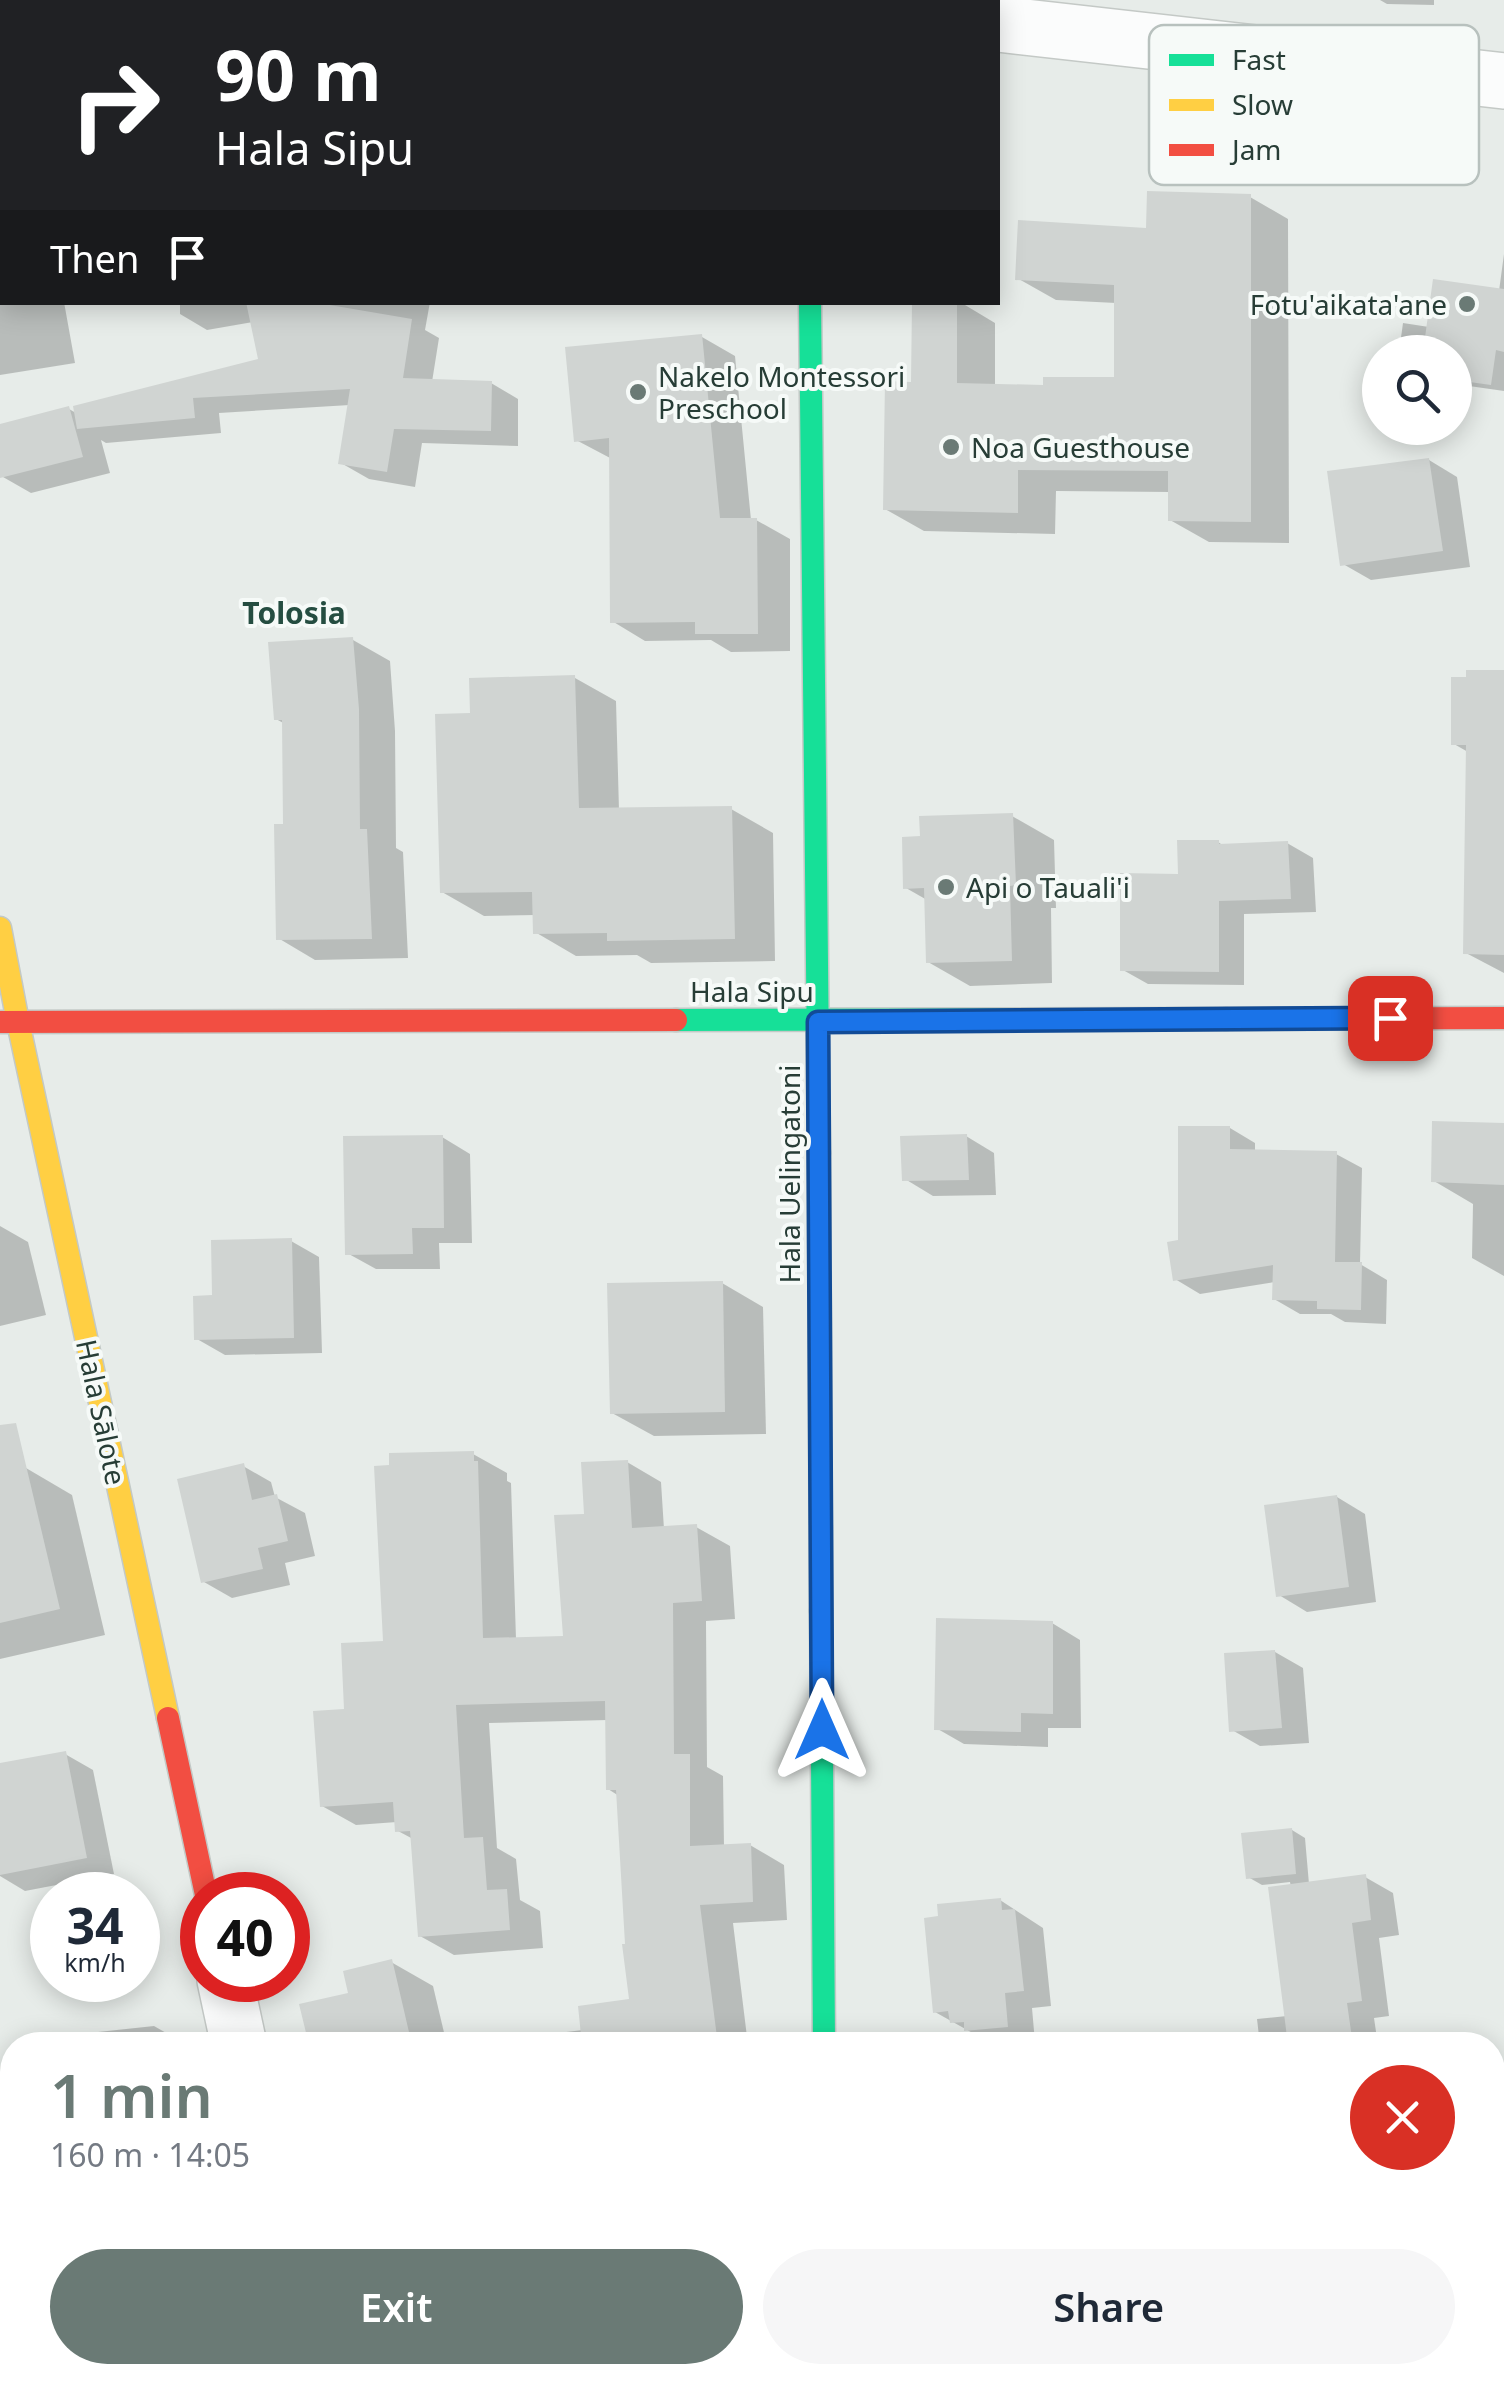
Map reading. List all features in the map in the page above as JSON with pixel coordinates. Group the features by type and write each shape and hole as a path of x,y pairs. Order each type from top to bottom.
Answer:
{"street":[{"path":"1000,24 1149,41"},
{"path":"1479,78 1504,81"},
{"name":"Hala Uelingatoni","path":"810,305 824,2032"},
{"name":"Hala Sālote","path":"0,928 9,1022 201,1872"},
{"name":"Hala Sipu","path":"9,1022 1504,1018"},
{"path":"230,2002 236,2032"}],"building":[{"path":"1147,191 1251,194 1251,522 1168,521 1168,471 1018,470 1018,513 883,510 885,381 911,382 912,305 957,305 957,383 1043,385 1043,377 1114,377 1114,285 1015,280 1018,220 1146,228"},
{"name":"Fotu'aikata'ane","path":"1433,279 1504,289 1504,352 1496,350 1491,385 1472,382 1472,335 1425,335"},
{"path":"247,305 330,305 412,319 403,378 492,381 491,431 394,429 387,472 338,464 350,389 193,398 195,418 77,429 73,406 258,359"},
{"path":"702,334 720,518 757,518 758,634 695,634 695,622 610,623 609,438 574,442 565,347"},
{"path":"69,406 83,457 0,478 0,424"},
{"path":"1429,458 1443,551 1340,566 1327,471"},
{"path":"353,637 359,709 360,829 367,829 372,939 276,940 274,824 283,824 282,720 274,720 268,642"},
{"path":"1466,670 1504,670 1504,955 1463,954 1466,745 1451,745 1451,677 1466,677"},
{"path":"575,675 579,808 732,806 735,939 607,941 607,933 533,934 532,892 440,893 435,714 470,713 469,678"},
{"name":"Api o Tauali'i","path":"1013,813 1016,885 1010,886 1012,961 926,963 924,888 903,889 902,837 920,836 919,816"},
{"path":"1177,840 1219,840 1219,844 1288,841 1291,899 1219,901 1219,972 1120,971 1120,873 1178,874"},
{"path":"1432,1121 1504,1123 1504,1185 1431,1182"},
{"path":"1178,1126 1230,1126 1230,1149 1337,1151 1335,1262 1362,1262 1361,1310 1317,1309 1317,1301 1272,1300 1273,1265 1173,1281 1167,1242 1178,1240"},
{"path":"967,1134 969,1180 902,1181 900,1136"},
{"path":"443,1135 444,1228 412,1228 413,1254 345,1255 343,1136"},
{"path":"292,1238 294,1338 194,1340 193,1296 212,1295 211,1240"},
{"path":"723,1281 725,1412 610,1414 607,1283"},
{"path":"16,1423 60,1609 0,1623 0,1425"},
{"path":"474,1451 474,1461 478,1461 483,1638 563,1636 554,1515 584,1514 581,1462 628,1460 632,1528 697,1524 702,1601 673,1603 674,1754 690,1754 690,1846 751,1843 753,1902 700,1905 716,2032 581,2032 578,2006 629,1999 622,1944 616,1790 606,1790 605,1701 456,1705 464,1838 483,1837 487,1890 507,1889 510,1930 418,1937 410,1831 395,1832 393,1802 320,1807 313,1711 344,1709 341,1643 383,1641 374,1466 389,1465 389,1453"},
{"path":"244,1463 252,1500 277,1494 288,1541 258,1548 263,1569 201,1583 177,1479"},
{"path":"1337,1495 1349,1587 1276,1597 1264,1505"},
{"path":"936,1618 1053,1621 1053,1714 1021,1713 1021,1732 934,1730"},
{"path":"1275,1650 1282,1728 1229,1732 1224,1653"},
{"path":"66,1751 87,1858 0,1875 0,1763"},
{"path":"1292,1828 1296,1874 1246,1879 1241,1833"},
{"path":"1366,1874 1371,1920 1352,1923 1362,2001 1347,2003 1351,2032 1286,2032 1268,1887"},
{"path":"1001,1898 1002,1910 1015,1909 1024,1991 1005,1993 1008,2027 964,2031 964,2022 950,2023 948,2011 933,2013 924,1918 938,1916 937,1904"},
{"path":"392,1959 409,2032 306,2032 299,2004 348,1993 343,1971"}],"traffic: fast":[{"path":"810,305 819,1153"},
{"path":"676,1020 1226,1019"},
{"path":"821,1611 824,2032"}],"traffic: slow":[{"path":"0,928 168,1718"}],"traffic: jam":[{"path":"1226,1019 1504,1018"},
{"path":"0,1022 676,1020"},
{"path":"819,1153 821,1611"},
{"path":"168,1718 201,1872"}],"place":[{"name":"Fotu'aikata'ane","path":"1467,304"},
{"name":"Nakelo Montessori Preschool","path":"638,392"},
{"name":"Noa Guesthouse","path":"951,447"},
{"name":"Api o Tauali'i","path":"946,887"}],"district":[{"name":"Tolosia","path":"294,612"}],"route":[{"path":"822,1730 818,1022 1390,1018"}]}
